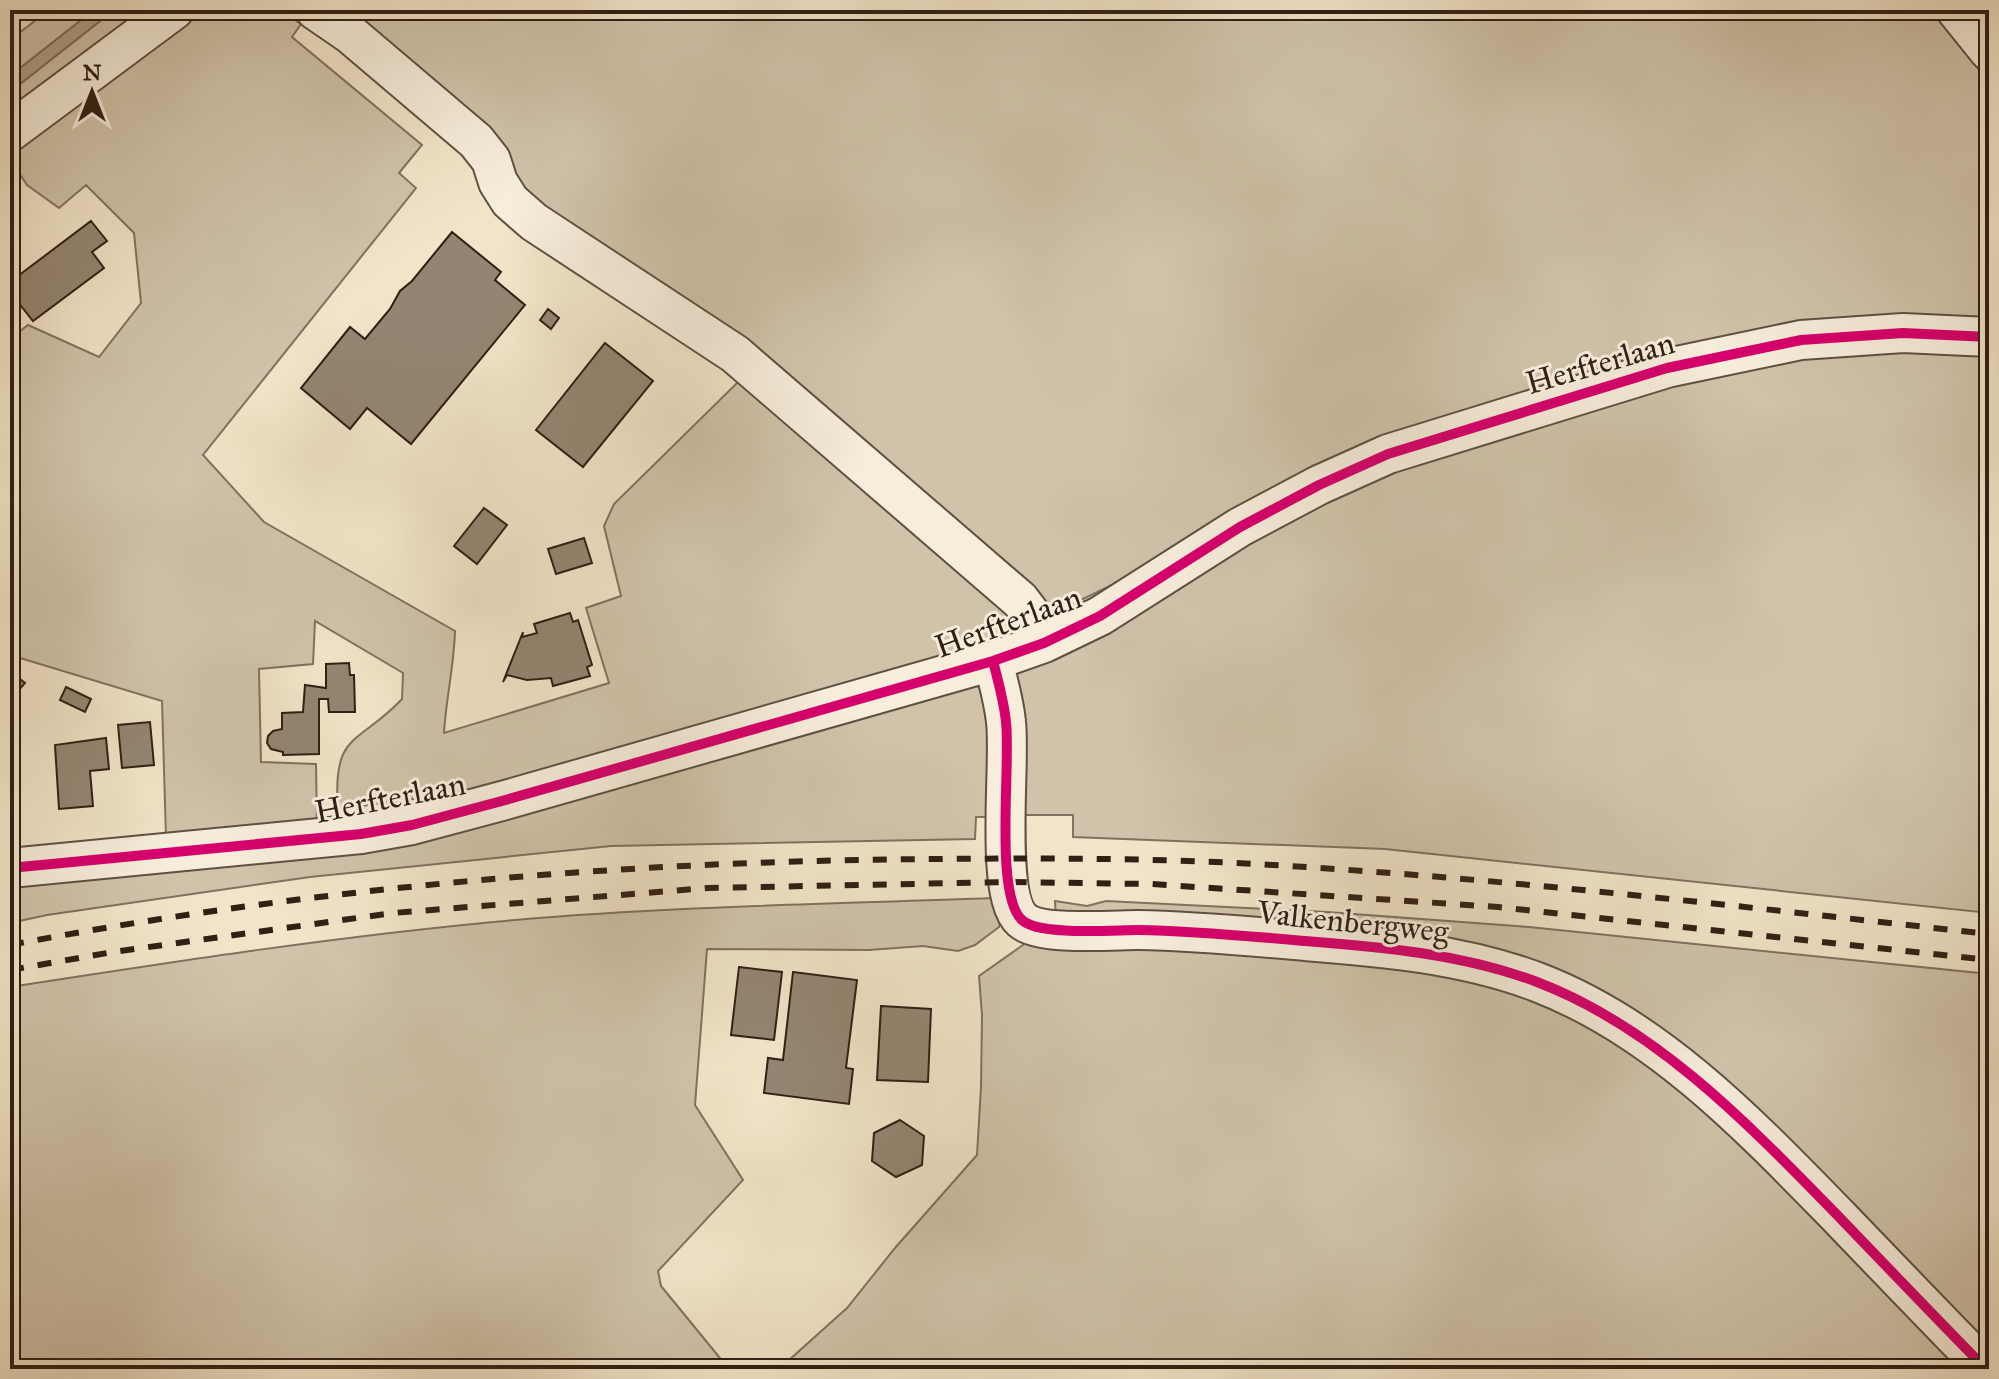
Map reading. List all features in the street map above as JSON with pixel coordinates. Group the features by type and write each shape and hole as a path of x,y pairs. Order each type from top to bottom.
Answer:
{"street":[{"path":"10,132 174,10"},
{"name":"Herfterlaan","path":"315,10 350,34 476,141 491,160 498,182 510,201 534,222 735,354 1020,600 1033,617 1044,643"},
{"path":"1956,10 1989,51"},
{"name":"Herfterlaan","path":"10,868 290,843 412,825 993,661 1044,643 1135,596 1240,527 1319,485 1388,454 1667,368 1801,340 1903,333 1989,337"},
{"name":"Valkenbergweg","path":"993,661 1006,723 1006,858 1010,889 1019,919 1032,927 1041,928 1259,937 1449,958 1536,981 1573,997 1639,1036 1775,1151 1986,1369"}],"shaded area":[{"path":"49,10 94,10 10,76 10,40"},
{"path":"94,10 114,10 10,92 10,76"},
{"path":"114,10 143,10 10,114 10,92"},
{"path":"196,10 279,10 301,24 292,37 422,145 399,173 416,188 203,455 264,522 455,631 444,733 609,683 586,608 621,596 604,526 614,504 740,380 1023,628 993,642 466,792 338,809 339,765 344,752 402,699 403,673 315,621 313,664 259,669 261,762 316,764 317,827 166,838 162,701 10,655 10,339 28,325 99,357 141,303 134,233 86,185 59,208 27,185 15,167 21,142"},
{"path":"337,10 1931,10 1989,82 1989,318 1890,315 1807,321 1760,329 1633,360 1182,551 1052,614 522,193"},
{"path":"1989,349 1989,913 1385,849 1073,837 1073,815 1015,815 1014,681 1017,671 1333,492 1574,407 1834,351"},
{"path":"972,683 988,693 996,817 976,817 975,839 611,846 310,877 10,923 10,879 286,855"},
{"path":"994,898 1001,919 999,927 975,945 958,951 923,946 869,950 707,949 695,1105 743,1180 658,1271 661,1286 729,1369 10,1369 10,987 325,941 515,920 695,908"},
{"path":"1055,901 1087,906 1106,901 1327,912 1529,927 1989,974 1989,1361 1871,1236 1548,978 1056,921"},
{"path":"1030,940 1184,942 1512,983 1673,1074 1972,1369 779,1369 847,1308 977,1155 982,1015 979,976"}],"building":[{"path":"91,221 107,241 92,252 104,268 33,321 10,292 10,282"},
{"path":"452,232 501,272 495,280 525,305 411,444 367,408 350,429 301,388 350,327 365,339 390,309 400,291"},
{"path":"548,309 559,318 551,329 540,320"},
{"path":"605,343 653,381 583,467 536,430"},
{"path":"484,508 507,525 477,564 454,546"},
{"path":"584,538 592,563 556,574 548,549"},
{"path":"570,613 573,622 578,620 592,665 587,667 590,676 553,686 551,678 527,680 507,675 503,682 523,632 522,637 537,633 534,624"},
{"path":"349,663 350,675 354,675 355,712 329,712 328,699 319,699 319,754 283,755 283,752 271,749 267,743 268,736 282,729 282,713 303,712 305,685 326,688 326,664"},
{"path":"10,671 25,683 13,697 10,694"},
{"path":"66,687 91,699 85,712 60,700"},
{"path":"150,722 154,765 122,768 118,725"},
{"path":"106,738 109,769 90,771 93,806 59,809 55,745"},
{"path":"739,967 782,972 774,1040 731,1035"},
{"path":"793,972 857,980 846,1068 853,1069 849,1104 764,1093 768,1058 783,1060"},
{"path":"881,1006 931,1009 928,1082 877,1080"},
{"path":"900,1120 924,1136 922,1165 896,1177 872,1161 874,1133"}],"railway":[{"path":"10,17 19,10"},
{"path":"10,945 239,907 470,881 702,865 976,859 1188,861 1363,871 1632,895 1989,934"},
{"path":"10,970 113,952 393,913 708,888 1009,882 1151,884 1498,907 1989,960"}],"cycle path":[{"path":"10,868 361,834 412,825 509,799 993,661 1044,643 1100,616 1240,527 1319,485 1388,454 1667,368 1801,340 1903,333 1989,337"},
{"path":"993,661 1006,722 1008,884 1013,906 1022,920 1031,925 1060,930 1201,933 1422,953 1509,972 1581,1002 1663,1053 1738,1116 1986,1369"}]}
